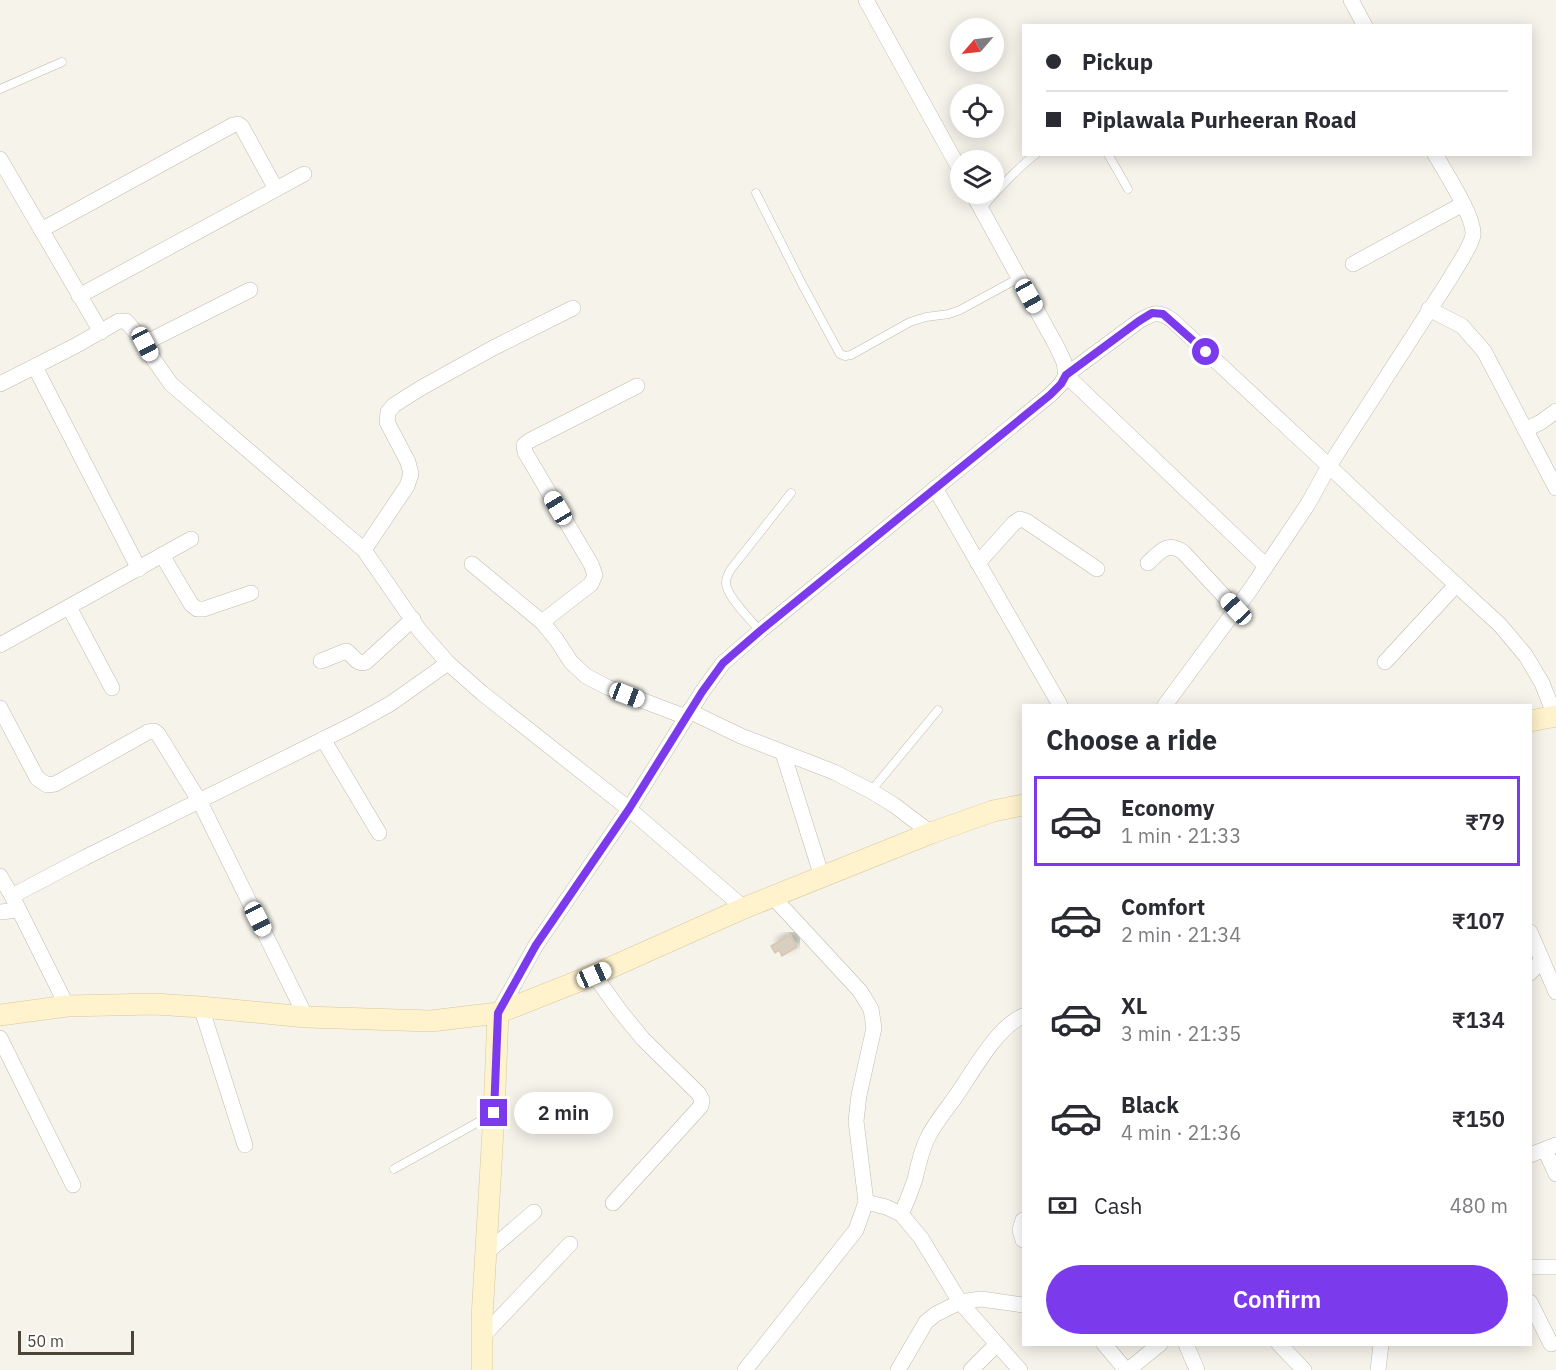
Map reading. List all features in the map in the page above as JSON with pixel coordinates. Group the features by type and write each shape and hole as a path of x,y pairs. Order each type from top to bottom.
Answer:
{"main road":[{"path":"1532,721 1556,716"},
{"path":"0,1015 67,1006 154,1004 306,1017 431,1021 498,1013 594,975 744,908 931,833 993,812 1022,805"},
{"path":"482,1370 498,1013"}],"street":[{"path":"866,0 950,153"},
{"path":"1351,0 1364,24"},
{"path":"41,230 238,124 242,127 276,189"},
{"path":"1166,704 1236,609 1308,504 1329,466 1468,248 1473,235 1470,219 1437,156"},
{"path":"2,167 100,332"},
{"path":"79,296 304,174"},
{"path":"978,204 1057,346 1064,362 1066,375 1266,566"},
{"path":"1353,264 1463,204"},
{"path":"145,344 250,290"},
{"path":"364,550 407,486 411,474 408,462 387,422 388,412 394,405 421,387 573,308"},
{"path":"1429,309 1462,326 1484,351 1556,488"},
{"path":"498,1013 536,945 629,809 687,714 723,663 1050,395 1066,375 1152,313 1163,314 1172,320 1500,626 1526,656 1542,683 1556,716"},
{"path":"0,384 119,321 126,321 133,327 171,384 364,550 420,631 448,663 482,693 629,809 744,908"},
{"path":"35,367 139,569"},
{"path":"542,622 591,584 595,575 591,564 525,452 524,445 637,386"},
{"path":"1526,430 1556,411"},
{"path":"935,488 1059,704"},
{"path":"978,563 1020,519 1097,569"},
{"path":"0,645 191,539"},
{"path":"1148,563 1168,547 1175,546 1236,609"},
{"path":"162,555 191,604 197,609 204,609 251,593"},
{"path":"472,564 542,622 571,662 586,676 607,687 687,714 834,772 871,790 931,833"},
{"path":"1385,662 1455,585"},
{"path":"69,607 112,688"},
{"path":"321,661 346,651 362,664 412,619"},
{"path":"0,912 84,858 200,802 390,704 448,663"},
{"path":"0,708 38,778 46,785 55,784 148,732 154,731 158,734 200,802 306,1017"},
{"path":"323,739 379,832"},
{"path":"783,753 822,877"},
{"path":"0,876 16,903 67,1006"},
{"path":"745,1370 856,1230 866,1202 856,1121 859,1095 874,1029 871,1009 860,991 773,897"},
{"path":"1532,937 1556,992"},
{"path":"1532,971 1542,960"},
{"path":"594,975 643,1039 699,1094 702,1100 701,1106 613,1203"},
{"path":"201,1007 245,1145"},
{"path":"901,1214 909,1197 927,1139 940,1116 988,1048 1014,1020 1022,1016"},
{"path":"0,1038 74,1185"},
{"path":"1532,1154 1550,1148 1556,1174"},
{"path":"866,1202 901,1214 921,1238 960,1302 1020,1370"},
{"path":"486,1253 534,1212"},
{"path":"482,1337 570,1244"},
{"path":"1532,1267 1556,1268"},
{"path":"898,1370 926,1322 936,1314 960,1302 981,1299 1022,1305"},
{"path":"1532,1306 1551,1344"},
{"path":"971,1370 997,1344"},
{"path":"1106,1346 1127,1370 1157,1346"},
{"path":"1187,1346 1197,1370"},
{"path":"1281,1346 1304,1370"},
{"path":"1378,1370 1381,1346"}],"lane":[{"path":"0,89 62,62"},
{"path":"981,209 1005,182 1033,156"},
{"path":"1109,156 1128,189"},
{"path":"756,193 802,285 840,354 845,356 851,355 910,322 960,310 1019,279"},
{"path":"760,631 730,595 725,586 726,577 791,494"},
{"path":"871,790 938,711"},
{"path":"394,1169 494,1113"}],"building":[{"path":"790,935 797,947 782,956 779,950 775,953 771,946"}],"route":[{"path":"494,1113 498,1013 536,945 629,809 702,692 723,663 748,640 1050,395 1066,375 1139,321 1152,313 1163,314 1206,352"}]}
